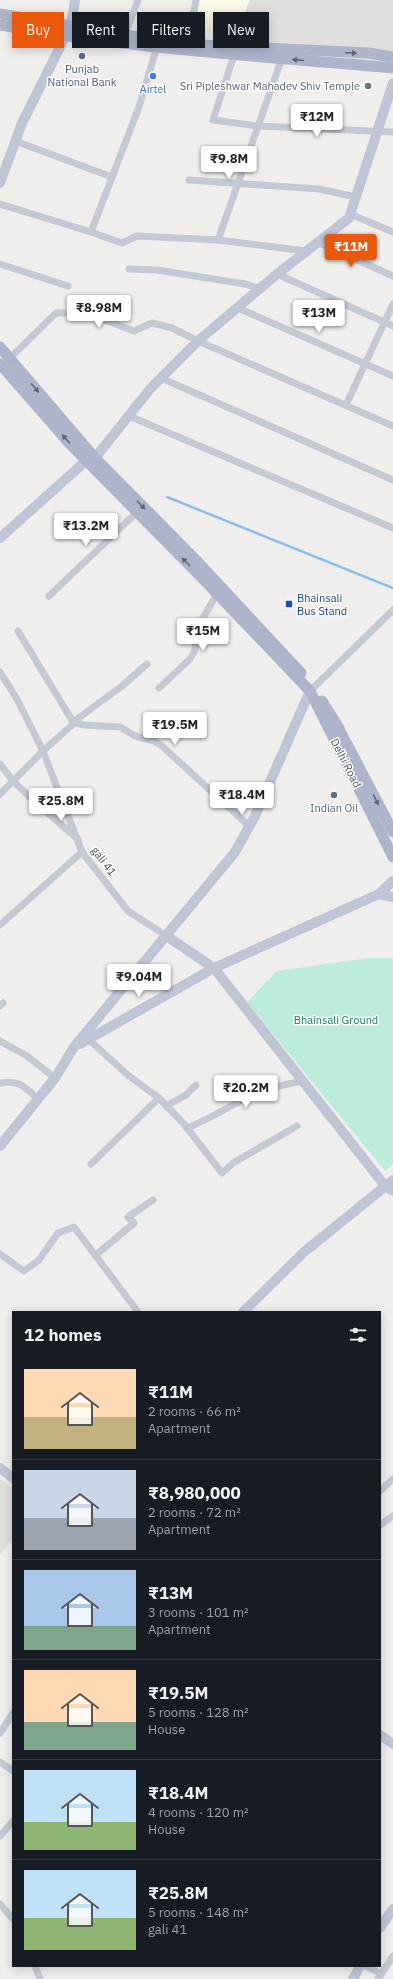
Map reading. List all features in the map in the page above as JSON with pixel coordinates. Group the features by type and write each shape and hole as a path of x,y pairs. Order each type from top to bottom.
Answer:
{"main road":[{"path":"0,14 71,25"},
{"path":"0,25 65,37 137,42"},
{"path":"205,45 370,53 393,57"},
{"path":"183,48 234,56 282,58 393,68"},
{"path":"0,347 5,361 71,445 91,459 196,560 312,689 337,725 393,832"},
{"path":"91,459 136,513 312,689"},
{"name":"Delhi Road","path":"312,689 393,857"}],"street":[{"path":"0,183 22,123 71,25 75,0"},
{"path":"129,24 138,0"},
{"path":"194,12 196,0"},
{"path":"92,232 139,107 157,48"},
{"path":"234,56 213,120 258,126 393,132"},
{"path":"218,240 282,58"},
{"path":"0,538 91,459 161,378 198,342 261,289 276,274 349,218 393,83"},
{"path":"15,141 112,177"},
{"path":"189,180 319,189 356,197"},
{"path":"0,204 92,232 122,243 137,236 218,240 306,251"},
{"path":"350,214 393,232"},
{"path":"318,242 393,276"},
{"path":"0,264 68,286"},
{"path":"128,269 157,270 245,284 261,289"},
{"path":"276,274 393,326"},
{"path":"346,406 393,304"},
{"path":"238,308 393,376"},
{"path":"5,361 56,313 77,313 134,331 152,323 172,328 198,342 393,426"},
{"path":"161,378 393,480"},
{"path":"129,416 393,528"},
{"path":"49,596 136,513"},
{"path":"159,688 190,660 194,652 201,621 217,594"},
{"path":"0,1146 55,1078 74,1046 235,852 249,826 312,689 393,610"},
{"path":"18,631 73,722 84,725 120,727 135,736 154,741 162,746 249,826"},
{"path":"0,794 43,751 72,725 73,722 122,686 147,664"},
{"name":"gali 41","path":"0,672 17,699 43,751 82,852 128,911 165,935"},
{"path":"0,764 3,773 78,839"},
{"path":"0,925 82,852"},
{"path":"74,1046 214,968 380,894 393,881"},
{"path":"380,894 393,897"},
{"path":"165,935 214,968 303,1081 390,1185 304,1252 244,1311"},
{"path":"88,1039 130,1076 159,1098 187,1128 222,1173 233,1163 297,1126"},
{"path":"0,1041 26,1056 55,1078"},
{"path":"0,1083 13,1081 26,1087 38,1098"},
{"path":"187,1128 210,1119 241,1100 262,1091 303,1081"},
{"path":"166,1106 186,1095 196,1085"},
{"path":"91,1164 159,1098"},
{"path":"96,1255 134,1223 128,1217 153,1200"},
{"path":"0,1254 24,1271 39,1260 58,1234 74,1226 137,1311"},
{"path":"0,1468 12,1476"},
{"path":"381,1490 393,1479"},
{"path":"381,1524 393,1516"},
{"path":"0,1733 12,1715"},
{"path":"381,1736 393,1744"},
{"path":"0,1762 12,1770"},
{"path":"0,1836 12,1822"},
{"path":"0,1904 12,1918"},
{"path":"381,1927 393,1909"},
{"path":"367,1967 380,1976 393,1956"},
{"path":"35,1967 40,1979"},
{"path":"353,1979 359,1967"}],"shaded area":[{"path":"198,0 257,0 254,12 213,12 213,30 205,28 205,12 196,12"},
{"path":"250,0 393,0 393,66 269,47 269,12 245,12"},
{"path":"0,1479 12,1488 12,1538 0,1555"}],"green space":[{"name":"Bhainsali Ground","path":"368,958 393,958 393,1164 385,1171 247,1002 277,971"}],"waterway":[{"path":"167,497 393,588"}],"place":[{"name":"Punjab National Bank","path":"82,56"},
{"name":"Airtel","path":"153,76"},
{"name":"Sri Pipleshwar Mahadev Shiv Temple","path":"368,86"},
{"name":"Bhainsali Bus Stand","path":"289,604"},
{"name":"Indian Oil","path":"334,795"}]}
